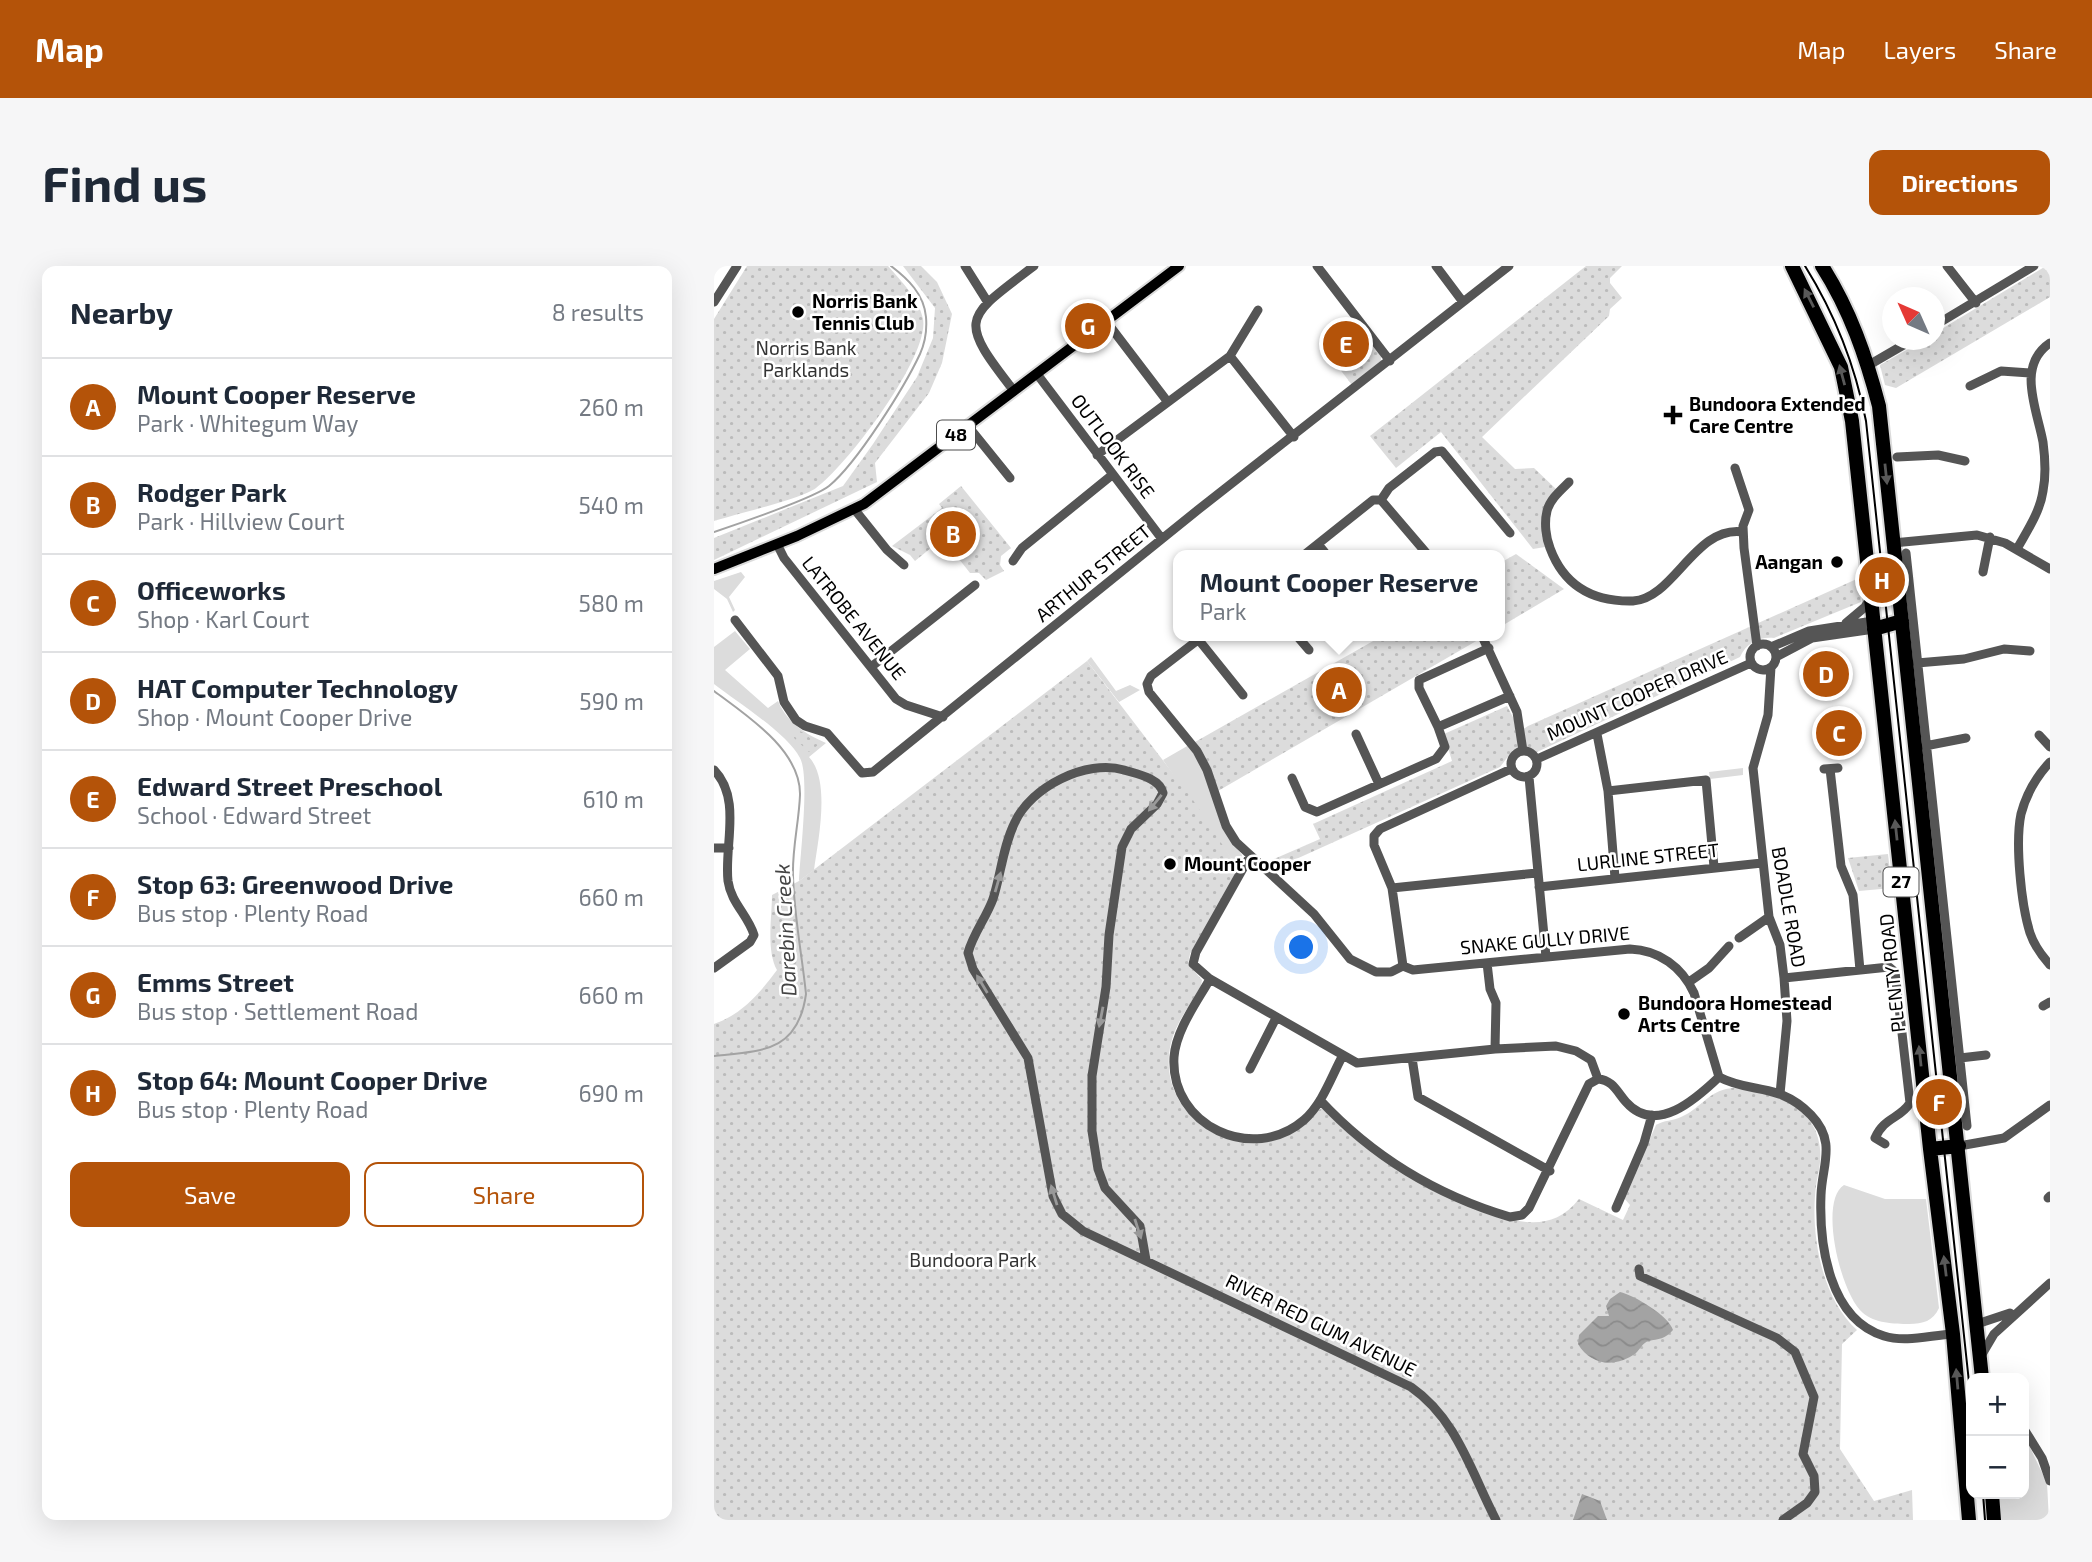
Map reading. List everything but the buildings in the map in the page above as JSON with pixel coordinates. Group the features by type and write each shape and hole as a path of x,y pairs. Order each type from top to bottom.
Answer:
{"highway":[{"name":"PLENTY ROAD","path":"1793,266 1826,330 1841,367 1849,400 1930,1149 1953,1334 1969,1520"},
{"name":"27","path":"1822,266 1850,318 1868,365 1879,406 1893,543 1901,568 1902,621 1928,810 1960,1103 1959,1146 1982,1373"},
{"path":"1826,330 1850,318"},
{"path":"1873,625 1902,621"},
{"path":"1930,1149 1959,1146"},
{"path":"1953,1334 1978,1324"},
{"path":"1992,1499 1994,1520"}],"main road":[{"name":"48","path":"714,569 855,510 1179,266"}],"street":[{"path":"714,302 737,266"},
{"path":"965,266 988,301"},
{"path":"1014,391 978,342 976,317 988,301 1034,266"},
{"path":"1318,266 1390,361"},
{"path":"1436,266 1463,302"},
{"name":"ARTHUR STREET","path":"735,620 778,676 784,702 796,719 803,725 827,733 862,773 873,772 1509,266"},
{"path":"1947,266 1976,303"},
{"path":"1945,320 2034,266"},
{"path":"1097,455 1230,356 1258,310"},
{"path":"1106,321 1167,401"},
{"path":"2017,549 2047,493 2043,445 2045,427 2031,373 2035,356 2050,343"},
{"path":"1868,365 1894,350"},
{"path":"1230,356 1294,437"},
{"path":"1970,386 2001,371 2031,373"},
{"name":"OUTLOOK RISE","path":"1037,373 1163,539"},
{"path":"968,426 1010,478"},
{"path":"1381,500 1389,488 1435,452 1442,451 1510,533"},
{"path":"1897,457 1938,455 1965,461"},
{"path":"1735,468 1749,510 1743,532 1757,646"},
{"path":"1013,561 1022,548 1112,475"},
{"path":"1569,481 1547,511 1546,540 1560,572 1583,592 1619,600 1640,600 1656,593 1694,553 1729,531 1743,532"},
{"path":"1310,550 1373,500 1381,500 1424,550"},
{"path":"855,510 887,551 904,565"},
{"path":"1893,543 1970,534 1990,537 2017,549 2050,569"},
{"path":"1983,572 1990,537"},
{"name":"LATROBE AVENUE","path":"777,544 784,558 896,698 922,717 926,730"},
{"path":"1318,544 1323,550"},
{"path":"1906,553 1901,568 1917,663 1928,810 1960,1058 1960,1103 1967,1126"},
{"path":"871,667 975,585"},
{"path":"1760,670 1772,667 1776,657 1812,638 1846,628 1871,597"},
{"path":"1757,646 1771,648 1809,631 1873,625"},
{"path":"1846,628 1866,639 1877,656"},
{"name":"SNAKE GULLY DRIVE","path":"1196,641 1151,676 1147,684 1149,692 1197,751 1207,770 1226,826 1250,856 1314,914 1350,959 1376,972 1391,972 1403,966 1413,970 1639,949 1669,961 1689,982"},
{"path":"1202,641 1243,695"},
{"path":"1301,641 1308,650"},
{"path":"1485,641 1517,712 1523,751"},
{"path":"1757,646 1752,651 1751,663 1760,670 1770,686"},
{"path":"1292,778 1305,807 1315,812 1441,755 1445,747 1419,688 1419,680 1489,648"},
{"path":"1771,648 1776,657"},
{"path":"1917,663 1973,657 2004,649 2029,652"},
{"name":"MOUNT COOPER DRIVE","path":"1536,758 1597,734 1751,663"},
{"name":"BOADLE ROAD","path":"1772,667 1768,715 1753,761 1769,917 1780,945 1784,978 1787,1021 1780,1094"},
{"path":"1438,727 1510,696"},
{"name":"LATROBE AVENUE","path":"911,707 943,717"},
{"path":"1356,734 1379,784"},
{"path":"1597,734 1608,791 1615,878"},
{"path":"2039,735 2050,747"},
{"path":"1925,746 1966,738"},
{"path":"1523,751 1536,758 1537,768 1529,777 1546,957"},
{"path":"1511,769 1513,757 1523,751"},
{"path":"2050,762 2028,796 2019,828 2028,926 2034,943 2050,965"},
{"path":"1830,768 1841,866 1853,895 1860,970"},
{"path":"1511,769 1517,776 1529,777"},
{"path":"1403,966 1392,888 1374,845 1374,836 1380,829 1511,769"},
{"path":"714,770 726,786 729,800 728,880 733,900 753,930 753,938 714,968"},
{"name":"RIVER RED GUM AVENUE","path":"1146,1260 1140,1226 1109,1193 1101,1180 1092,1131 1092,1076 1106,987 1109,936 1122,847 1131,829 1157,804 1163,793 1158,783 1126,770 1084,770 1050,788 1018,815 1009,839 999,882 989,909 970,944 968,960 1028,1058 1042,1144 1058,1207 1071,1223 1083,1231 1411,1387 1428,1399 1451,1428 1496,1520"},
{"path":"1608,791 1706,780 1714,867"},
{"path":"714,848 729,848"},
{"path":"1250,856 1196,952 1193,964 1210,979 1363,1064 1495,1049 1570,1049 1591,1060 1598,1079"},
{"name":"LURLINE STREET","path":"1539,887 1762,863"},
{"path":"1392,888 1536,873"},
{"path":"1739,937 1769,917"},
{"path":"1729,946 1709,968 1689,982 1719,1077 1730,1083 1763,1087 1780,1094 1812,1116 1823,1133 1827,1166 1821,1195 1822,1227 1831,1276 1846,1310 1862,1326 1885,1337 1904,1339 1953,1334"},
{"path":"1488,963 1490,989 1496,1003 1495,1049"},
{"path":"1784,978 1889,967 1895,972 1910,1103 1906,1110 1881,1124 1875,1138 1885,1144"},
{"path":"1210,979 1179,1036 1174,1057 1177,1085 1188,1107 1207,1126 1234,1139 1264,1138 1288,1132 1306,1118 1320,1100 1343,1055"},
{"path":"1250,1069 1276,1018"},
{"path":"1960,1058 1986,1055"},
{"path":"1412,1058 1418,1097 1550,1171"},
{"path":"1320,1100 1372,1149 1408,1173 1483,1209 1510,1217 1521,1215 1529,1208 1550,1171 1589,1084 1598,1079 1609,1082 1631,1107 1652,1115 1683,1108 1719,1077"},
{"path":"1959,1146 2004,1138 2050,1105"},
{"path":"1616,1208 1644,1143 1652,1115"},
{"path":"1639,1269 1640,1276 1777,1338 1795,1352 1814,1396 1803,1454 1814,1476 1815,1492 1807,1503 1783,1520"},
{"path":"1981,1356 1994,1334 2050,1283"},
{"path":"1978,1324 2001,1318 2024,1304"},
{"path":"2028,1436 2042,1458 2050,1481"}],"green space":[{"name":"Norris Bank Parklands","path":"747,266 888,266 918,304 923,319 922,336 900,383 883,410 846,458 816,488 797,497 714,521 714,319"},
{"path":"903,266 921,266 937,282 952,314 942,363 929,393 875,463 877,482 714,560 714,538 843,486 917,377 933,338 935,308"},
{"path":"1586,266 1622,266 1610,278 1610,283 1622,298 1610,309 1609,316 1482,437 1515,469 1534,468 1556,489 1542,531 1545,547 1533,549 1441,432 1396,468 1370,436"},
{"path":"2050,266 2050,297 1896,388 1885,385 1880,365 1906,350 1945,350 1945,327"},
{"path":"1371,342 1381,354 1381,362 1352,385 1339,368"},
{"path":"961,486 1011,548 1001,556 1000,565 1004,571 986,580 979,573 970,573 952,550 932,547 915,561 910,555 892,546 942,508 939,504"},
{"path":"1516,554 1564,589 1505,624 1505,560"},
{"path":"741,572 745,577 729,597 735,610 733,612 727,599 714,589 714,581"},
{"path":"1859,578 1861,602 1774,638 1754,641 1740,657 1537,752 1530,748 1513,750 1500,767 1274,869 1267,862 1320,839 1313,824 1452,761 1444,734 1507,706 1514,719 1516,734 1528,726"},
{"path":"735,631 750,649 725,670 768,708 778,701 798,727 826,743 809,757 820,781 820,827 814,870 799,881 804,798 800,758 794,748 773,728 714,684 714,647"},
{"path":"1373,641 1476,641 1218,791 1195,742"},
{"path":"1091,657 1116,691 1130,685 1140,690 1119,702 1087,661"},
{"name":"Bundoora Park","path":"1087,661 1191,797 1239,870 1190,954 1188,964 1202,980 1201,986 1180,1020 1171,1043 1169,1064 1172,1084 1180,1102 1192,1117 1225,1138 1265,1142 1322,1108 1358,1141 1396,1169 1438,1192 1483,1211 1509,1219 1546,1221 1569,1210 1579,1199 1623,1220 1630,1205 1624,1198 1656,1125 1687,1114 1714,1094 1726,1089 1753,1089 1781,1098 1805,1115 1818,1138 1820,1157 1815,1223 1821,1263 1835,1300 1857,1330 1842,1344 1840,1449 1874,1501 1912,1490 1913,1520 714,1520 714,1024 733,1015 750,1002 777,970 771,943 772,895 799,881"},
{"path":"795,729 818,745 809,752 794,738"},
{"path":"1189,745 1206,775 1222,828 1242,855 1239,870 1163,760"},
{"path":"1743,768 1743,775 1710,779 1709,772"},
{"path":"1888,854 1892,888 1859,891 1848,858"},
{"path":"1844,1185 1885,1199 1926,1199 1939,1308 1931,1319 1914,1324 1885,1322 1863,1313 1855,1303 1840,1269 1833,1228 1836,1194"},
{"path":"2029,1445 2047,1483 2049,1520 2000,1520 1998,1499 2029,1499"}],"water":[{"path":"1620,1292 1650,1307 1670,1324 1673,1330 1664,1337 1646,1342 1628,1358 1612,1363 1604,1362 1583,1351 1578,1344 1579,1335 1598,1316 1609,1316 1606,1306 1610,1299"},
{"path":"1582,1494 1600,1501 1607,1520 1573,1520"}],"waterway":[{"name":"Darebin Creek","path":"714,532 792,504 829,486 853,460 879,424 920,354 926,331 925,309 919,294 891,266"},
{"name":"Darebin Creek","path":"714,691 769,735 782,749 798,779 800,795 793,876 806,994 802,1013 786,1038 762,1049 714,1056"}],"tram line":[{"path":"1805,266 1843,340 1866,421 1968,1373"},
{"path":"1983,1499 1985,1520"}],"place":[{"name":"Norris Bank Tennis Club","path":"798,312"},
{"name":"Emms Street","path":"1088,326"},
{"name":"Edward Street Preschool","path":"1346,344"},
{"name":"Bundoora Extended Care Centre","path":"1673,415"},
{"name":"Rodger Park","path":"953,534"},
{"name":"Aangan","path":"1837,562"},
{"name":"Stop 64: Mount Cooper Drive","path":"1882,580"},
{"name":"HAT Computer Technology","path":"1826,674"},
{"name":"Mount Cooper Reserve","path":"1339,690"},
{"name":"Officeworks","path":"1839,733"},
{"name":"Mount Cooper","path":"1170,864"},
{"name":"Bundoora Homestead Arts Centre","path":"1624,1014"},
{"name":"Stop 63: Greenwood Drive","path":"1939,1102"}]}
